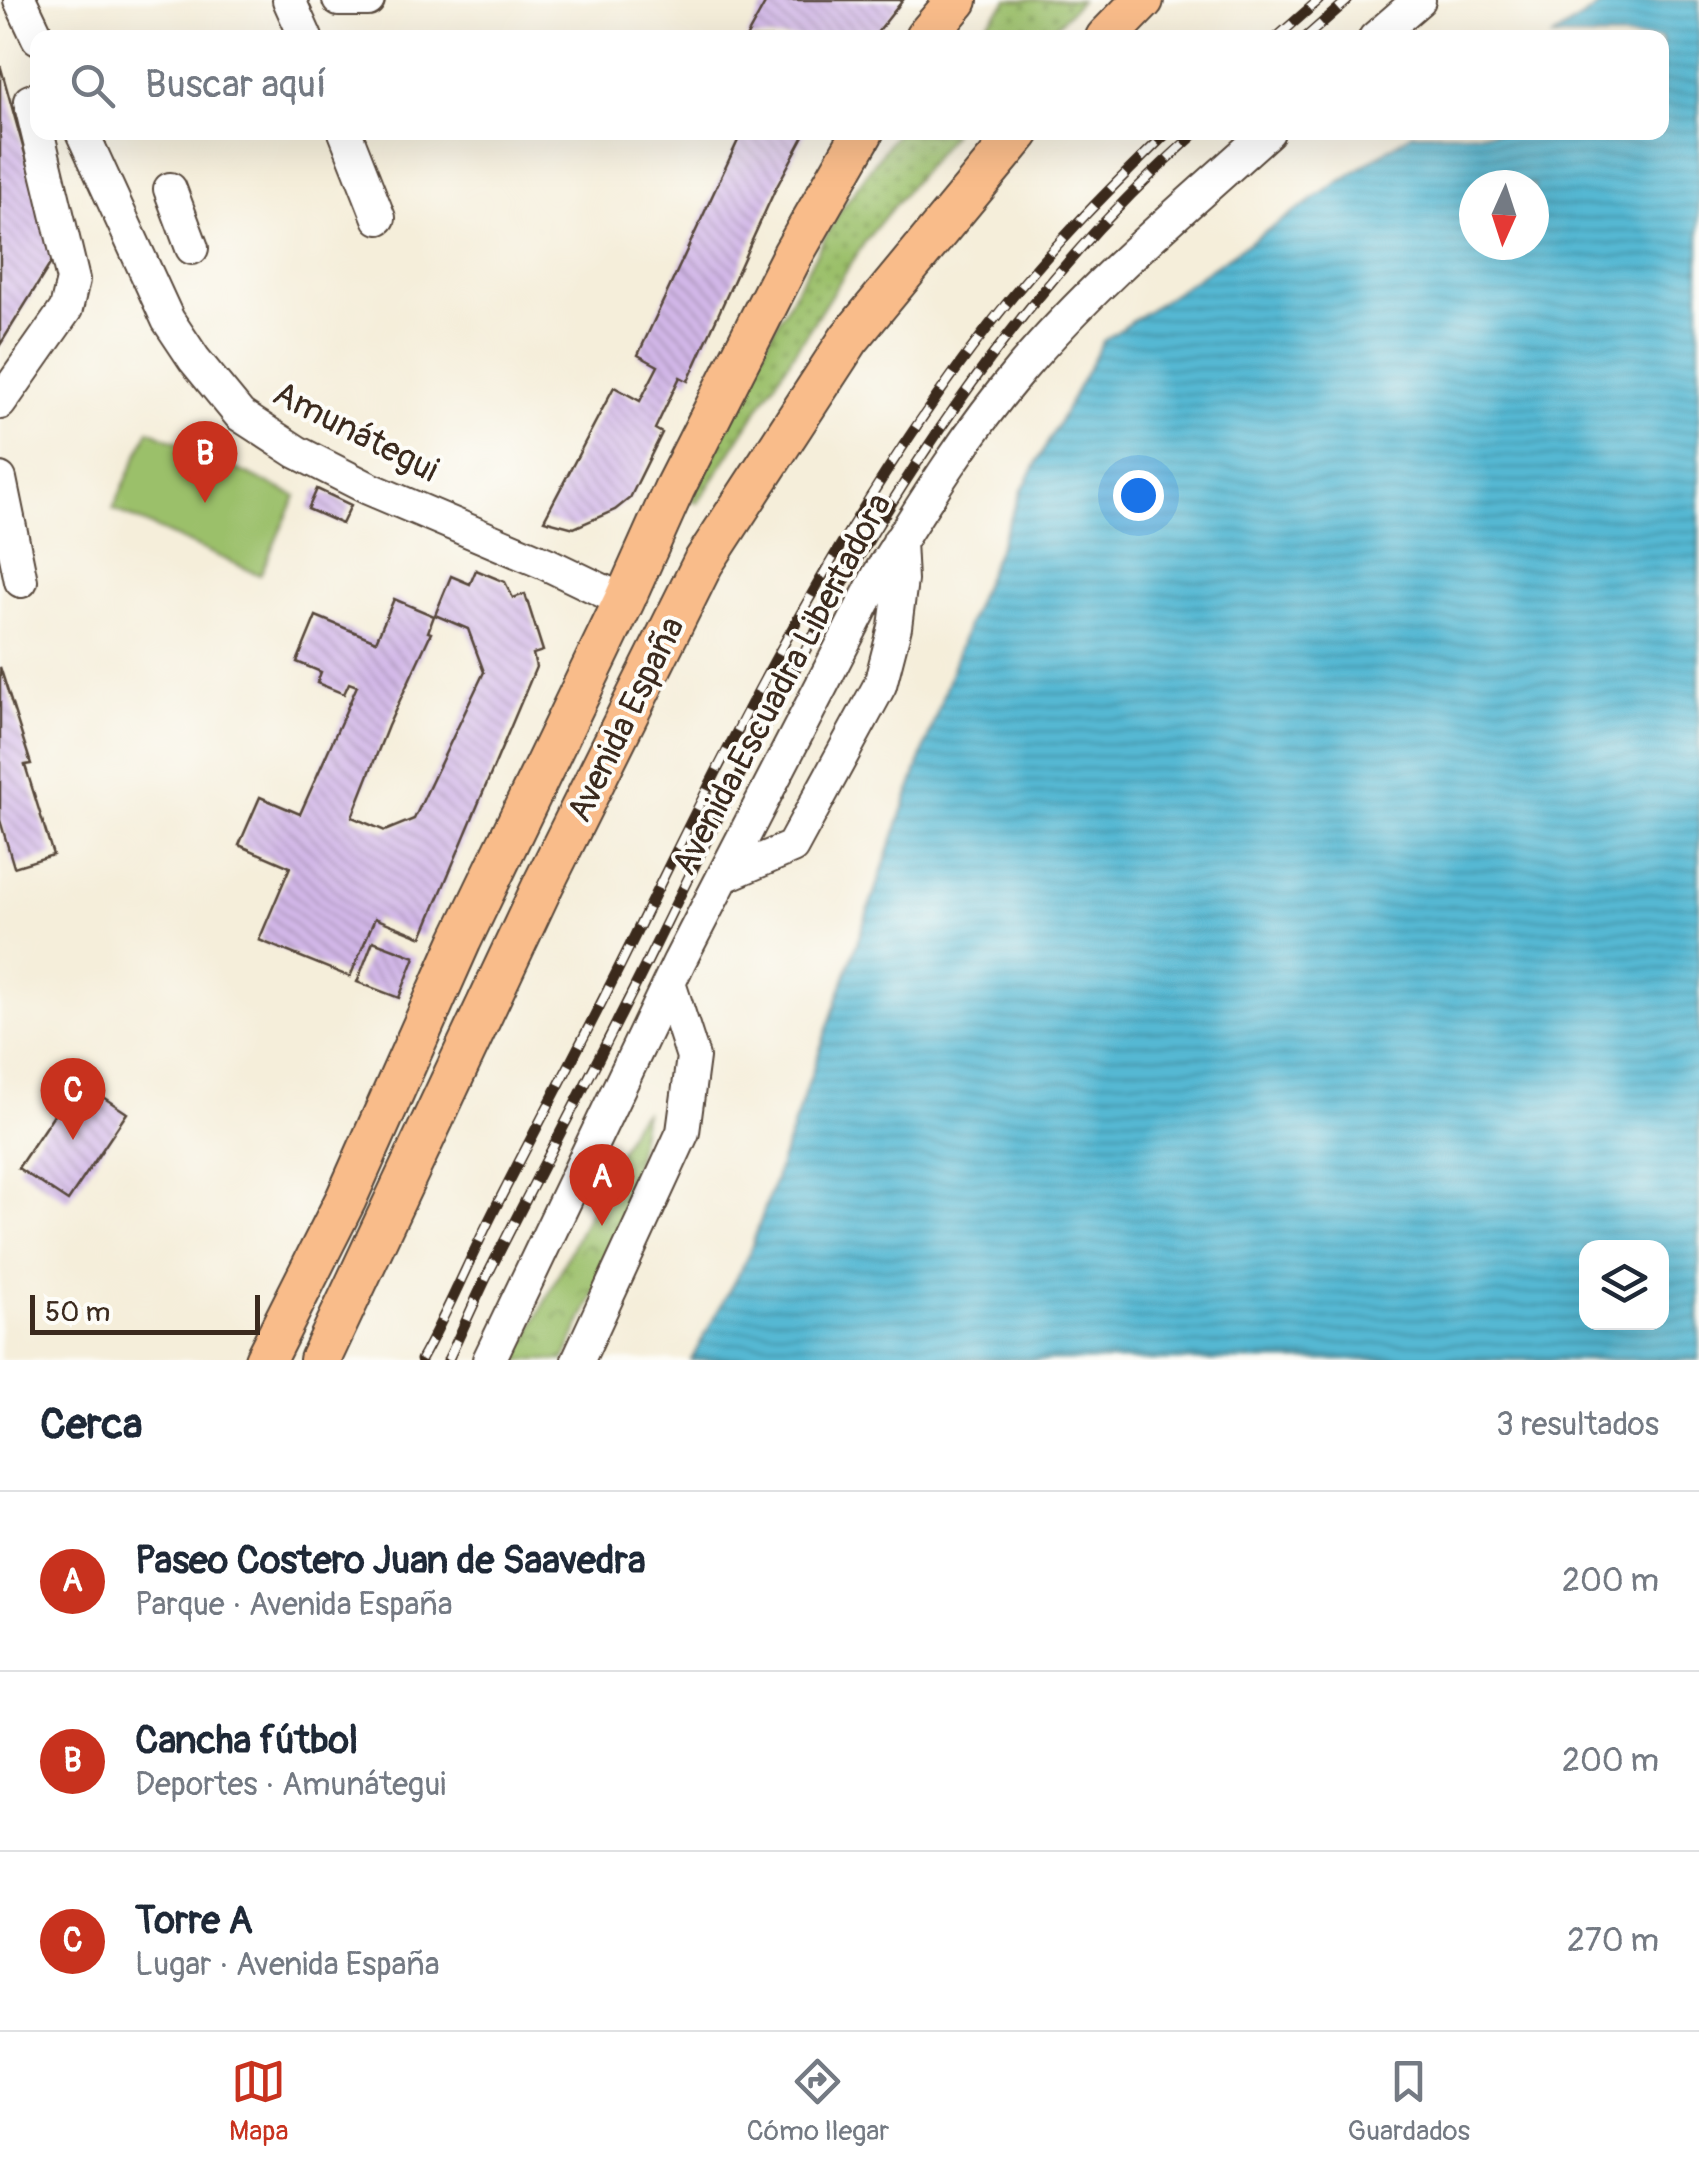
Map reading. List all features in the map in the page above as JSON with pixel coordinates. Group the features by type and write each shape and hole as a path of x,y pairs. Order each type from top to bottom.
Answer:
{"main road":[{"path":"932,30 957,0"},
{"path":"1114,30 1143,0"},
{"name":"Avenida España","path":"265,1360 346,1199 461,940 674,488 858,140"},
{"name":"Avenida España","path":"320,1360 544,883 702,563 849,338 1013,140"}],"street":[{"path":"20,0 34,30"},
{"path":"289,0 302,30"},
{"path":"339,0 368,0"},
{"path":"1384,30 1419,0"},
{"path":"0,402 66,309 73,280 39,140"},
{"name":"Amunátegui","path":"86,140 168,320 194,360 240,415 296,452 368,488 624,600"},
{"path":"349,140 379,218"},
{"name":"Avenida Escuadra Libertadora","path":"489,1360 669,983 878,576 900,541 978,422 1065,320 1259,140"},
{"path":"170,189 192,248"},
{"path":"0,480 21,581"},
{"path":"724,876 792,847 880,685 899,596 900,541"},
{"path":"578,1360 683,1132 692,1057 669,983"}],"green space":[{"path":"1008,0 1081,0 1052,30 980,30"},
{"path":"891,140 947,140 866,240 698,503 691,500 770,336 840,211"},
{"path":"149,430 296,496 260,575 113,509"},
{"path":"644,1112 629,1203 614,1249 564,1360 516,1360 634,1122"}],"water":[{"path":"1609,0 1699,0 1699,1360 691,1360 749,1254 968,623 1021,492 1103,341 1402,140 1669,140 1669,30 1564,30"}],"building":[{"path":"767,0 903,0 879,30 750,30"},
{"path":"0,69 54,258 0,345"},
{"path":"738,140 802,140 688,381 680,377 655,429 662,433 630,498 615,510 574,528 544,520 614,387 640,401 658,366 638,355"},
{"path":"317,489 351,505 342,524 308,509"},
{"path":"476,570 505,582 513,598 525,594 543,651 533,654 536,667 422,937 375,918 350,977 259,940 290,867 239,845 260,797 300,814 357,686 349,683 344,694 317,683 321,672 297,662 316,616 376,641 394,599 434,616 428,632 431,633 352,817 385,831 414,819 484,672 468,629 435,615 451,576 470,584"},
{"path":"0,667 31,764 25,765 53,855 14,867 0,820"},
{"path":"373,941 415,957 399,998 357,982"},
{"path":"77,1080 127,1113 68,1201 18,1168"}],"railway":[{"path":"1285,30 1319,0"},
{"path":"1314,30 1348,0"},
{"path":"421,1360 719,767 843,541 937,396 988,327 1074,226 1160,140"},
{"path":"448,1360 767,723 888,509 955,407 1028,310 1108,218 1189,140"}],"place":[{"name":"Cancha fútbol","path":"205,503"},
{"name":"Torre A","path":"73,1140"},
{"name":"Paseo Costero Juan de Saavedra","path":"602,1226"}]}
